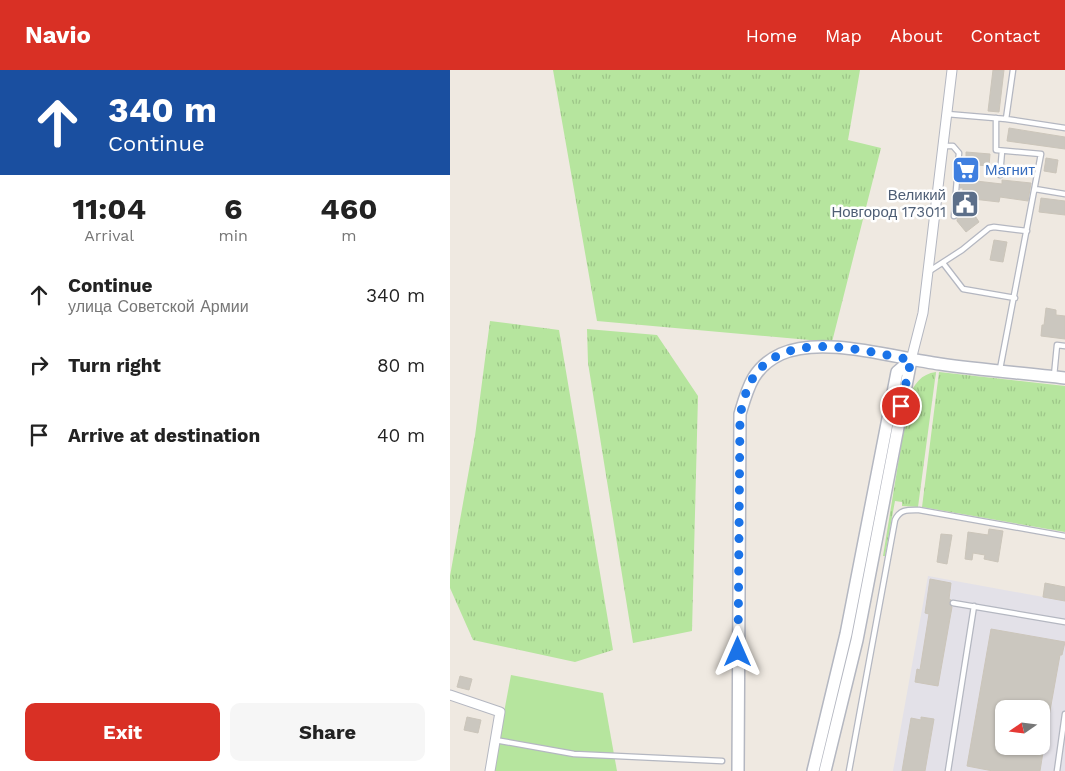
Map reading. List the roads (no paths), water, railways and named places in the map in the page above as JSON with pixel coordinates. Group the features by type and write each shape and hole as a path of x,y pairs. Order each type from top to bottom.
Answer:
{"main road":[{"path":"738,771 740,414 748,385 760,368 780,355 796,348 824,346 911,360 1060,377"},
{"path":"814,771 846,634 897,372 911,360"},
{"path":"825,771 857,640 911,360"}],"street":[{"path":"911,360 923,313 952,70"},
{"path":"450,696 500,712 490,771"}],"lane":[{"path":"1006,119 1013,70"},
{"path":"947,114 1006,119 1065,128"},
{"path":"996,118 996,150 1041,154 1000,371"},
{"path":"944,146 953,146 959,153 954,216"},
{"path":"1000,175 1002,151"},
{"path":"1035,189 1065,194"},
{"path":"928,272 962,250 989,228 1027,231"},
{"path":"943,263 963,289 1015,298"},
{"path":"1060,377 1058,345 1065,346"},
{"path":"849,771 895,520 898,515 906,510 919,510 1065,536"},
{"path":"953,603 1065,622"},
{"path":"948,771 974,606"},
{"path":"1057,771 1065,714"},
{"path":"495,740 574,754 722,761"}],"place":[{"name":"Магнит","path":"966,170"},
{"name":"Великий Новгород 173011","path":"965,204"}]}
